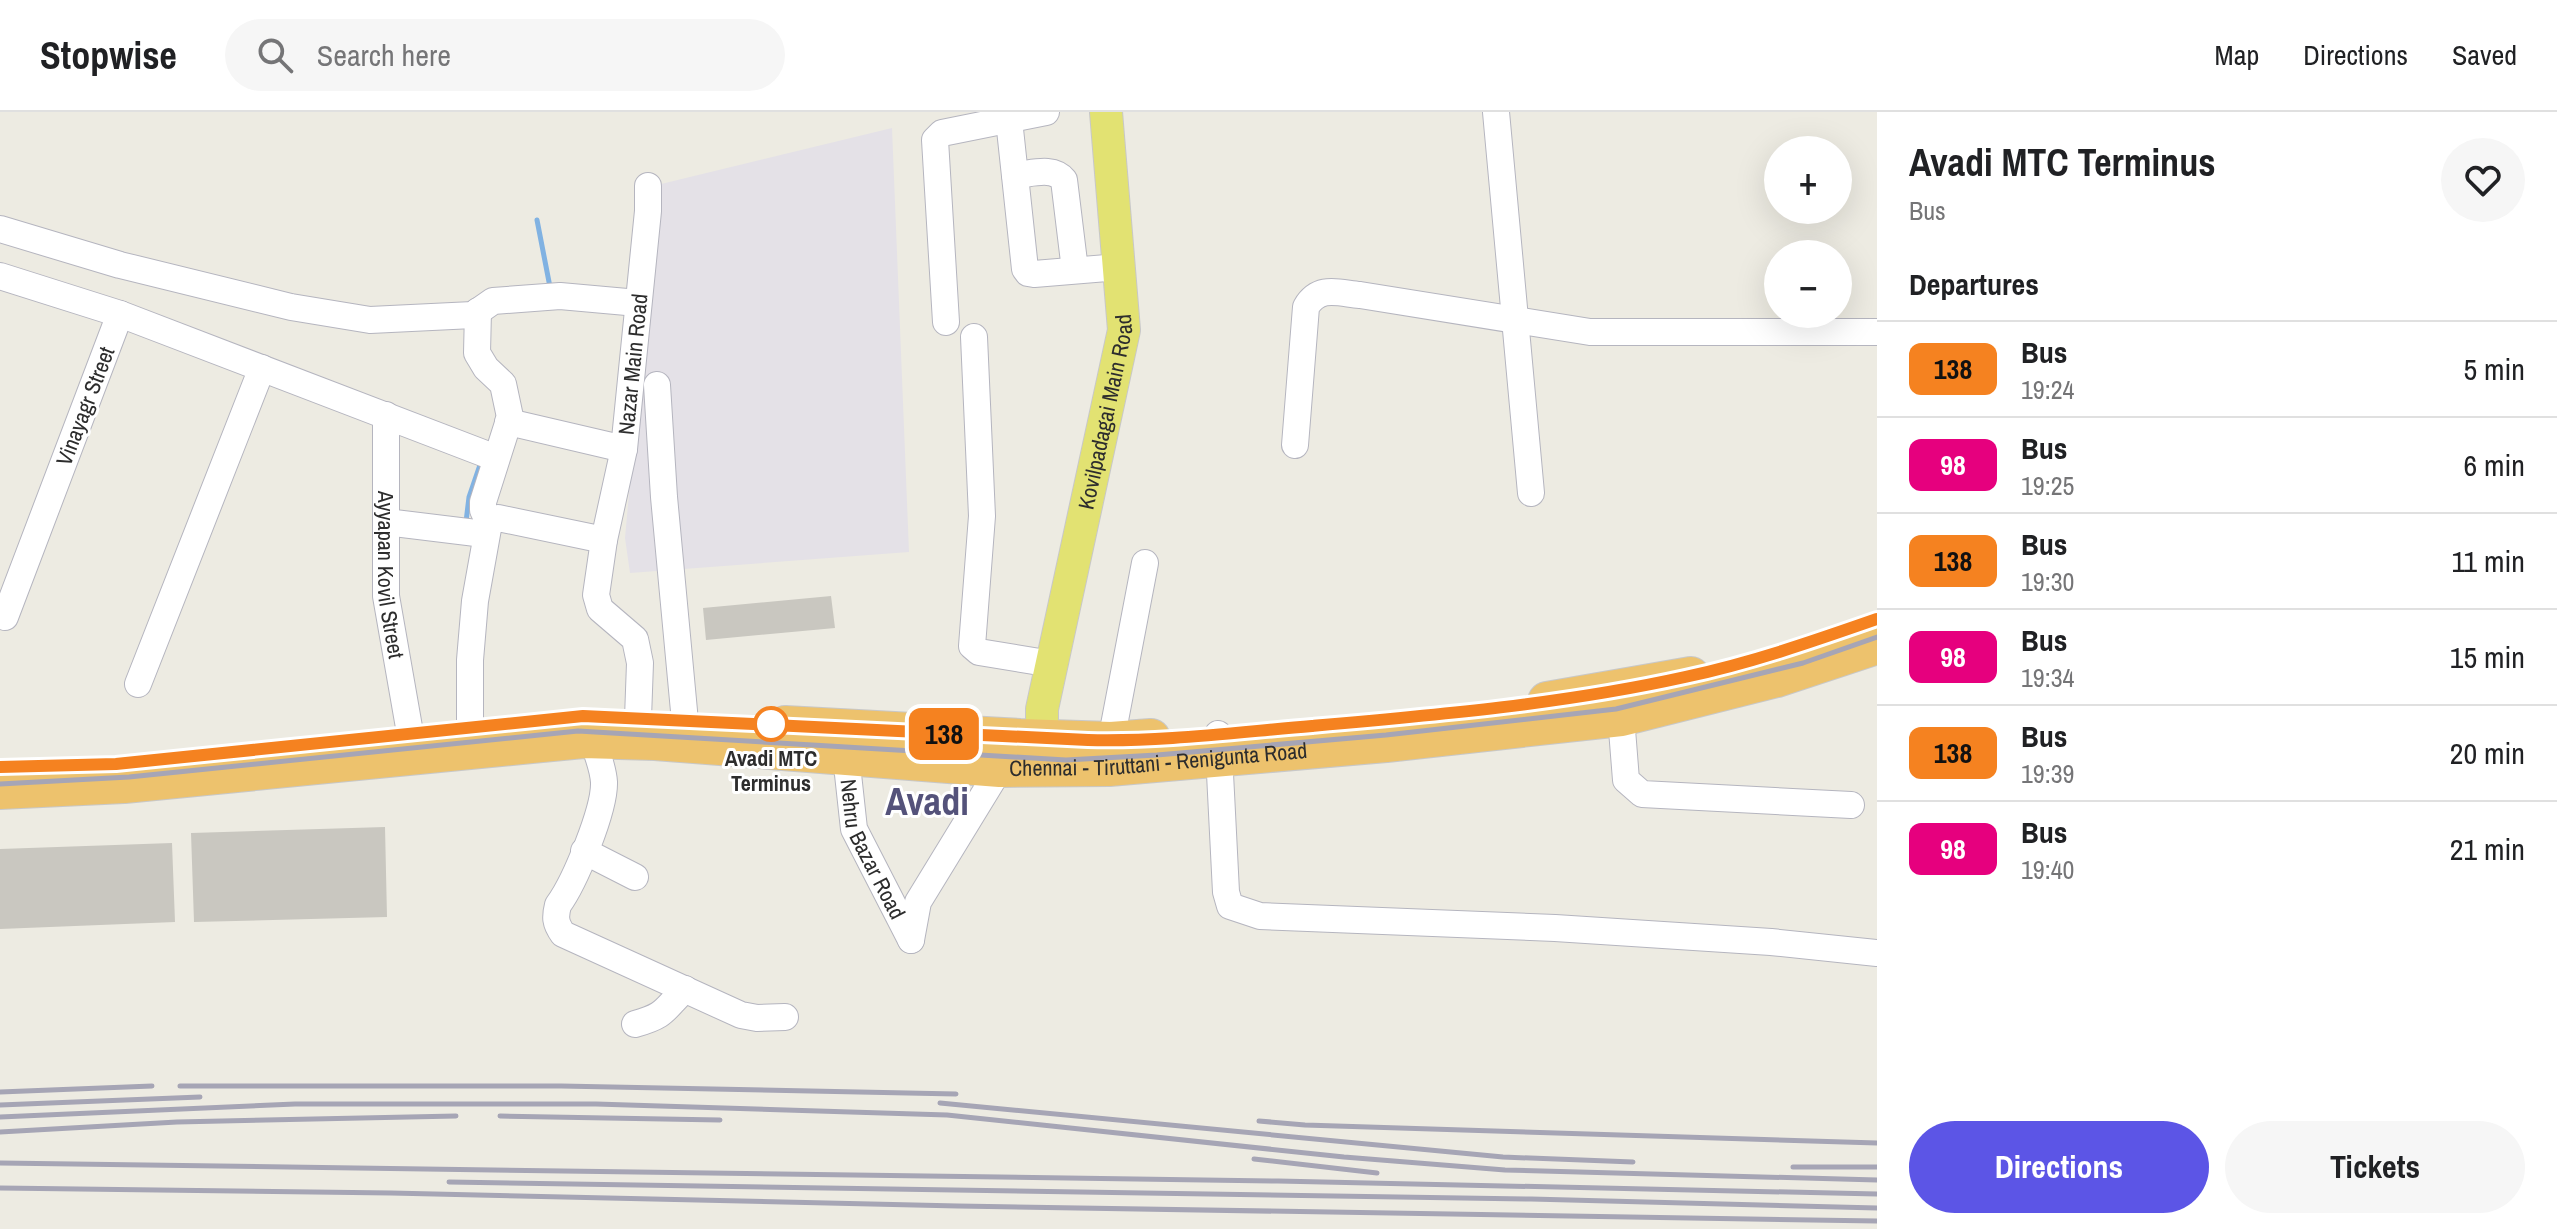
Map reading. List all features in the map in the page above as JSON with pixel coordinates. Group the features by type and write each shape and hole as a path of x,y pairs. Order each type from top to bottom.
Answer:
{"highway":[{"name":"Chennai - Tiruttani - Renigunta Road","path":"0,790 124,784 490,747 686,731 1042,739 1110,754 1219,745 1402,718 1563,699 1687,677 1796,648 1877,619"},
{"name":"Chennai - Tiruttani - Renigunta Road","path":"1219,745 1386,743 1621,717 1777,678 1877,645"},
{"name":"Chennai - Tiruttani - Renigunta Road","path":"0,767 116,764 583,716 638,718 686,731 846,756 1000,768 1042,739"}],"main road":[{"name":"Kovilpadagai Main Road","path":"1042,739 1052,664 1124,330 1106,112"}],"street":[{"path":"946,322 935,140 942,133 1046,112"},
{"path":"1496,112 1531,493"},
{"path":"1009,120 1025,269 1034,274 1119,267"},
{"path":"1015,175 1052,171 1061,175 1075,270"},
{"name":"Nazar Main Road","path":"638,718 640,663 635,639 600,609 596,595 604,540 624,449 648,186"},
{"path":"0,229 120,265 291,307 370,320 473,315 493,301 560,296 638,303"},
{"path":"0,276 120,314 485,454"},
{"path":"1295,445 1306,307 1312,296 1324,292 1590,332 1877,332"},
{"path":"478,311 477,353 486,368 503,384 510,417 485,454 483,510 493,520 604,540"},
{"name":"Vinayagr Street","path":"5,617 120,314"},
{"path":"974,337 982,516 972,646 979,652 1052,664"},
{"path":"138,684 262,368"},
{"path":"657,385 686,731"},
{"name":"Ayyapan Kovil Street","path":"386,415 386,596 410,733"},
{"path":"508,422 624,449"},
{"path":"386,522 476,533 493,520"},
{"path":"470,727 466,580 493,520"},
{"path":"1110,754 1145,563"},
{"path":"1621,717 1626,780 1642,794 1851,805"},
{"path":"592,739 601,764 603,795 596,823 556,914 557,926 563,934 741,1015 785,1017"},
{"path":"1219,745 1226,892 1230,906 1241,911 1260,916 1555,928 1771,942 1877,953"},
{"name":"Nehru Bazar Road","path":"846,756 854,829 911,940 918,902 1000,768"},
{"path":"584,851 635,877"},
{"path":"635,1024 656,1018 685,989"}],"shaded area":[{"path":"892,128 909,552 630,573 625,538 657,185"}],"building":[{"path":"831,596 835,628 706,640 703,608"},
{"path":"385,827 387,917 194,922 191,833"},
{"path":"172,843 175,922 0,929 0,849"}],"waterway":[{"path":"537,220 550,287"},
{"path":"466,522 469,497 481,462"}],"railway":[{"path":"0,784 129,777 578,731 1066,760 1157,755 1386,735 1616,709 1803,663 1877,637"},
{"path":"0,1092 152,1086"},
{"path":"180,1086 561,1086 956,1094"},
{"path":"0,1105 200,1097"},
{"path":"940,1103 1503,1157 1633,1162"},
{"path":"0,1117 295,1104 596,1104 947,1115 1344,1157 1505,1170 1877,1180"},
{"path":"0,1132 177,1122 456,1116"},
{"path":"500,1116 720,1120"},
{"path":"1259,1121 1877,1143"},
{"path":"1254,1159 1377,1173"},
{"path":"0,1163 1278,1181 1877,1194"},
{"path":"1793,1167 1877,1167"},
{"path":"449,1182 1531,1199 1877,1208"},
{"path":"0,1188 1877,1221"}],"bus line":[{"name":"138","path":"0,767 116,764 583,716 1111,741 1218,734 1402,718 1563,699 1687,677 1796,648 1877,619"}],"place":[{"name":"Avadi MTC Terminus","path":"771,724"}],"district":[{"name":"Avadi","path":"927,802"}]}
